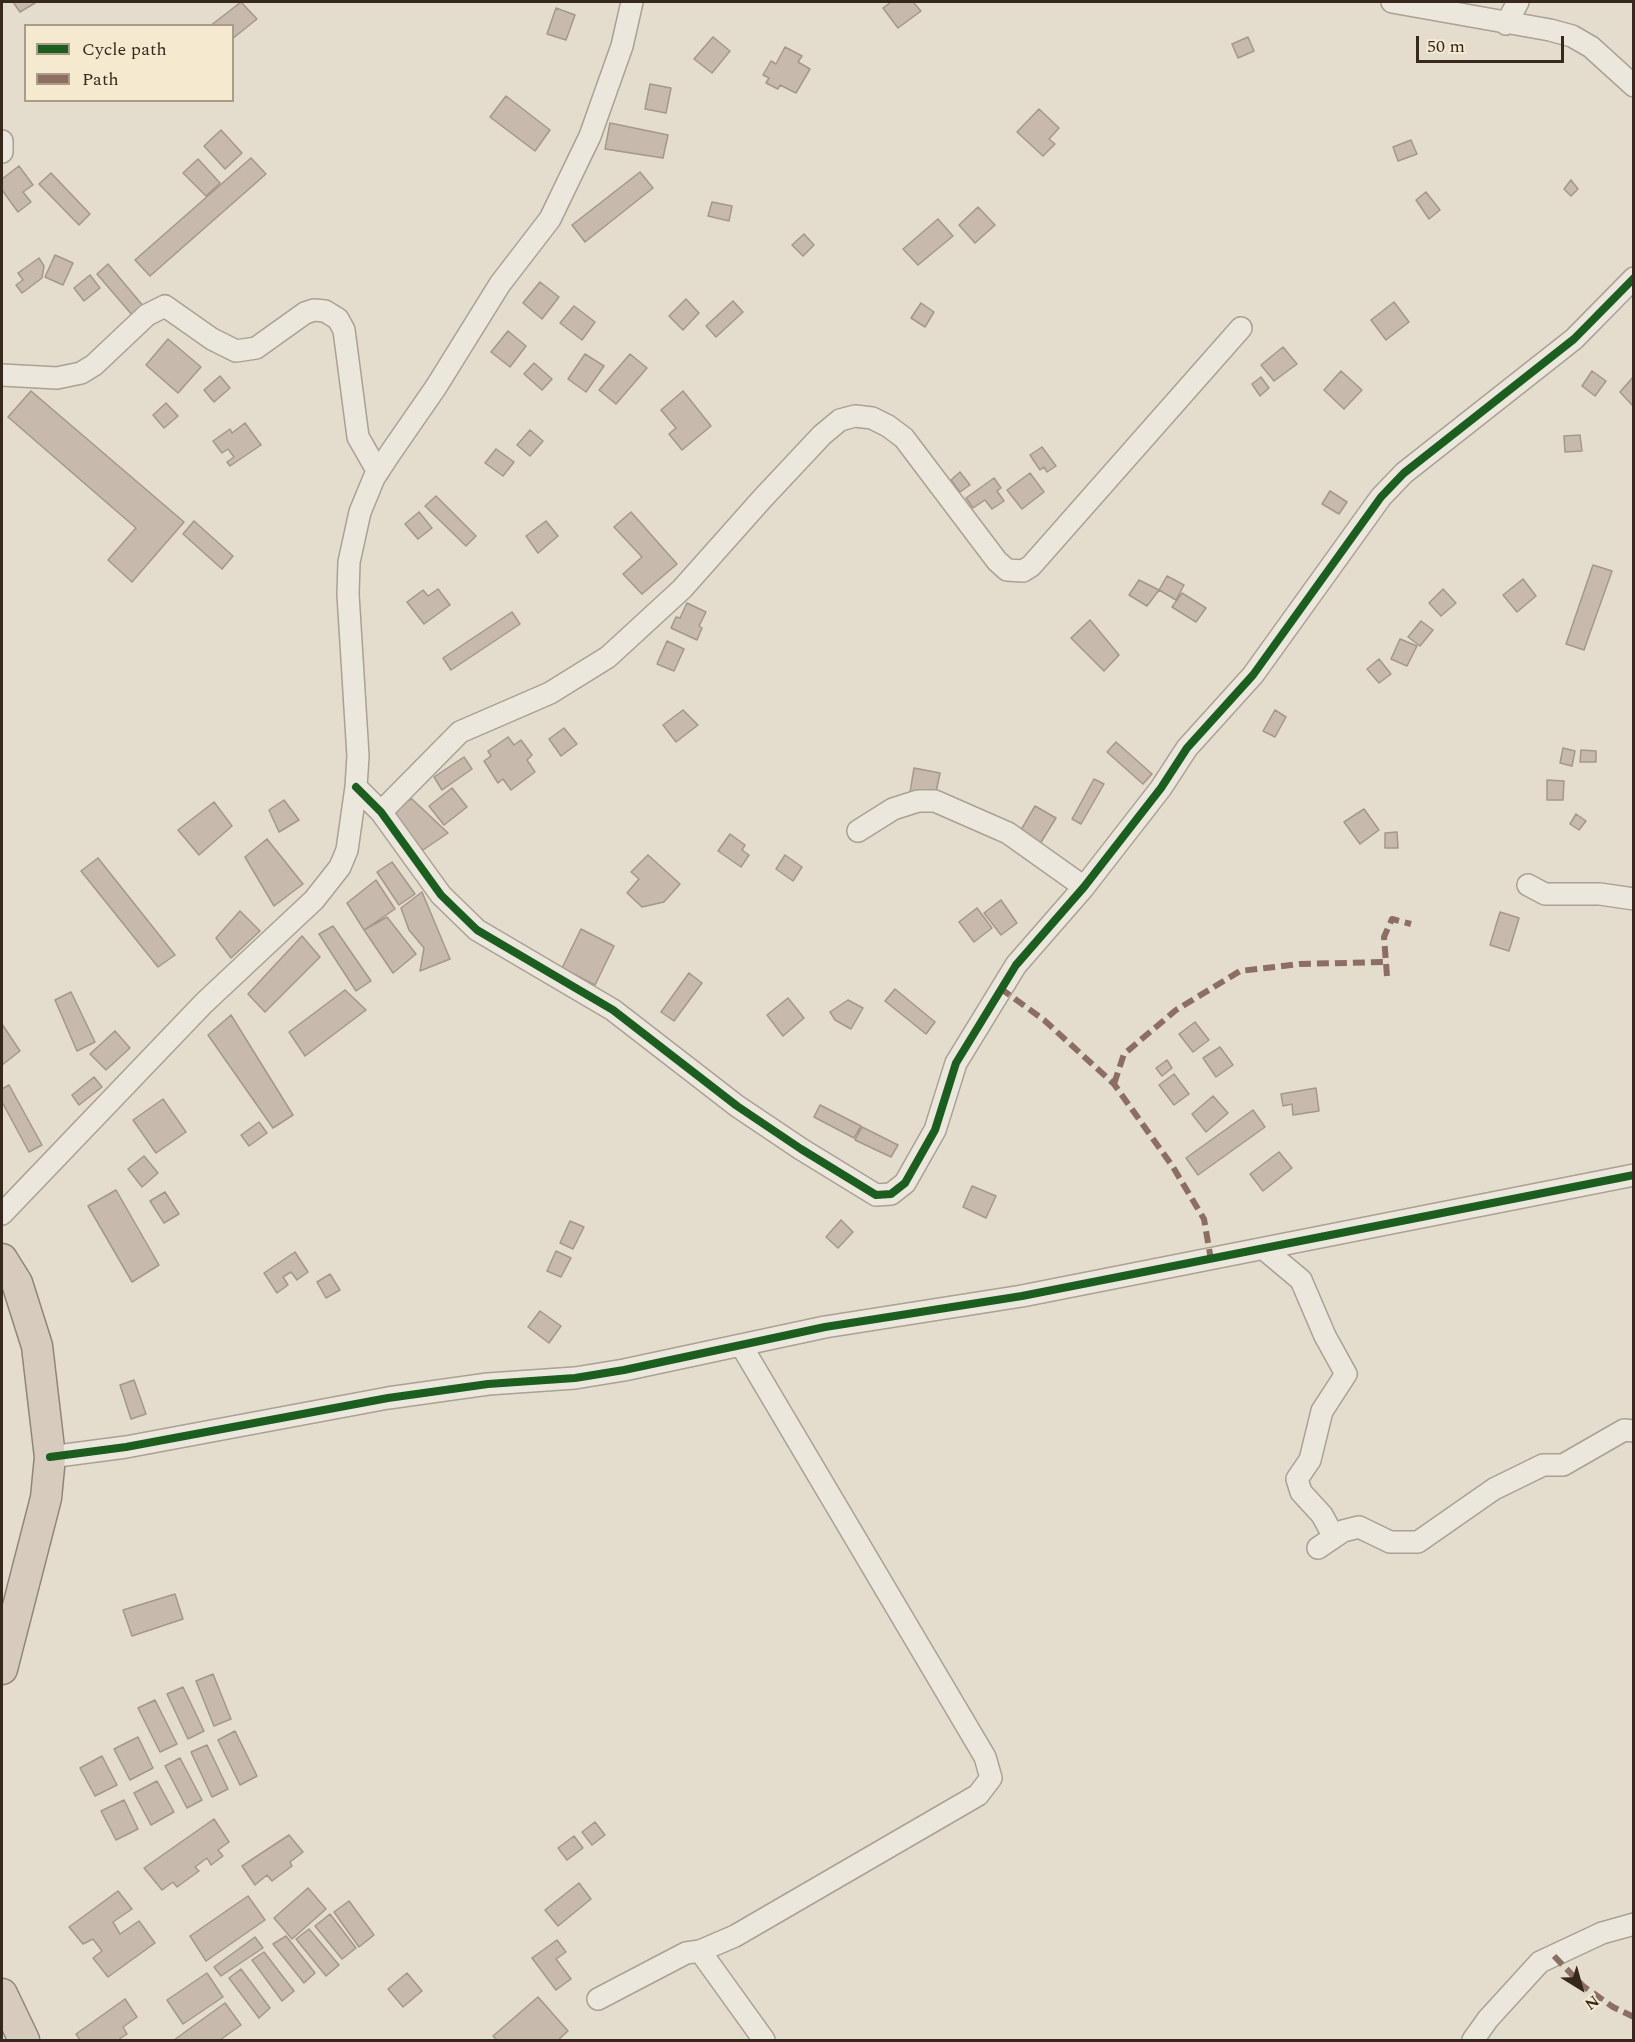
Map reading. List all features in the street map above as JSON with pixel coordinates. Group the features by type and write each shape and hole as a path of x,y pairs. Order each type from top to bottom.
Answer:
{"highway":[{"path":"2,1258 17,1283 37,1346 50,1457 46,1498 2,1670"},
{"path":"2,1994 24,2040"}],"street":[{"path":"2,1214 204,1003 314,900 332,880 347,850 356,787 358,756 348,594 349,561 360,512 378,472 436,387 501,284 550,219 590,136 622,46 632,2"},
{"path":"1392,2 1550,30 1572,36 1591,47 1634,86"},
{"path":"1506,24 1518,2"},
{"path":"2,141 2,152"},
{"path":"356,787 381,812 441,895 477,930 613,1010 737,1106 876,1195 885,1196 898,1190 905,1183 935,1130 956,1063 1016,965 1084,888 1161,788 1187,748 1231,702 1260,666 1357,528 1392,484 1544,365 1574,339 1634,278"},
{"path":"2,375 57,378 81,373 94,365 147,315 165,306 212,339 236,351 256,348 305,313 314,310 325,311 338,319 344,330 358,437 378,472"},
{"path":"381,812 460,732 550,693 608,657 682,589 807,451 840,420 855,416 872,418 904,438 997,561 1007,570 1023,571 1031,566 1241,328"},
{"path":"858,831 893,809 918,801 935,801 1008,833 1084,888"},
{"path":"1528,885 1545,894 1600,894 1634,899"},
{"path":"50,1457 136,1445 388,1398 488,1384 575,1378 825,1327 1023,1296 1634,1175"},
{"path":"1264,1249 1301,1280 1325,1336 1346,1374 1322,1411 1310,1460 1297,1479 1301,1492 1322,1515 1326,1543 1343,1531 1359,1527 1390,1542 1418,1542 1494,1489 1543,1465 1563,1465 1624,1430 1634,1431"},
{"path":"598,1999 686,1953 699,1951 735,1936 978,1795 991,1778 985,1757 741,1345"},
{"path":"1473,2040 1488,2019 1540,1962 1602,1933 1634,1924"},
{"path":"699,1951 764,2040"}],"building":[{"path":"13,2 34,2 35,3 20,12"},
{"path":"241,2 257,19 234,37 234,24 213,24"},
{"path":"891,2 913,2 921,11 898,28 883,8"},
{"path":"556,8 575,15 566,40 547,34"},
{"path":"713,37 730,51 712,73 694,59"},
{"path":"1248,37 1254,51 1238,58 1232,44"},
{"path":"785,47 802,56 798,62 810,69 796,93 780,85 778,89 766,83 769,78 763,75 771,61 776,64"},
{"path":"650,84 671,88 666,113 645,109"},
{"path":"506,96 550,130 535,151 490,117"},
{"path":"1039,109 1059,128 1049,139 1055,144 1043,156 1017,132"},
{"path":"610,123 668,135 663,158 605,149"},
{"path":"221,130 242,153 225,169 204,146"},
{"path":"1411,140 1417,154 1398,161 1393,147"},
{"path":"251,158 266,174 150,276 135,260"},
{"path":"198,159 220,183 206,196 183,173"},
{"path":"19,166 33,185 23,192 31,202 18,212 2,190 2,179"},
{"path":"640,172 653,188 585,242 572,225"},
{"path":"51,173 90,214 79,225 39,184"},
{"path":"1571,180 1578,189 1571,196 1564,189"},
{"path":"1426,192 1440,210 1429,219 1416,200"},
{"path":"712,202 732,206 729,221 708,216"},
{"path":"978,207 995,225 975,243 959,225"},
{"path":"938,219 953,236 918,265 903,249"},
{"path":"804,234 814,245 803,256 792,245"},
{"path":"55,255 73,263 63,285 45,277"},
{"path":"39,258 44,266 42,278 22,293 16,285 23,280 18,273"},
{"path":"108,264 144,307 133,316 97,274"},
{"path":"90,275 100,288 84,301 74,288"},
{"path":"540,282 559,297 542,319 523,303"},
{"path":"686,299 699,313 683,330 669,316"},
{"path":"733,301 743,312 716,337 706,326"},
{"path":"1394,302 1409,322 1386,340 1371,320"},
{"path":"921,303 934,312 925,327 911,318"},
{"path":"574,306 595,322 582,340 560,323"},
{"path":"508,331 526,346 510,367 491,352"},
{"path":"168,339 201,367 178,393 146,365"},
{"path":"1283,347 1297,364 1274,381 1261,365"},
{"path":"585,354 604,366 586,392 568,379"},
{"path":"630,354 647,368 616,404 599,390"},
{"path":"534,363 552,379 542,390 524,374"},
{"path":"1341,371 1362,390 1344,409 1324,390"},
{"path":"1592,371 1606,381 1595,396 1582,386"},
{"path":"220,376 230,388 214,402 204,390"},
{"path":"1634,376 1634,407 1620,392"},
{"path":"1261,377 1269,388 1260,396 1252,384"},
{"path":"31,391 184,522 132,582 108,560 136,528 8,417"},
{"path":"683,391 711,426 682,450 669,434 676,428 661,410"},
{"path":"166,403 178,416 164,428 153,415"},
{"path":"245,423 261,445 230,466 227,462 234,457 228,449 222,453 213,441 230,429 232,433"},
{"path":"530,430 543,441 530,456 517,445"},
{"path":"1580,435 1582,451 1565,452 1564,436"},
{"path":"1042,447 1056,466 1047,472 1044,467 1040,470 1030,455"},
{"path":"496,449 514,462 503,476 485,463"},
{"path":"960,472 970,485 960,492 951,480"},
{"path":"1030,473 1044,492 1022,509 1007,490"},
{"path":"994,478 1001,488 997,491 1004,501 992,509 985,500 973,508 966,498"},
{"path":"1330,491 1347,502 1339,514 1322,504"},
{"path":"436,496 476,536 466,546 425,506"},
{"path":"419,512 432,528 418,539 405,524"},
{"path":"631,512 677,564 642,594 623,574 642,557 614,527"},
{"path":"194,521 233,556 222,569 183,534"},
{"path":"546,521 558,536 538,553 526,536"},
{"path":"1593,565 1612,571 1584,650 1566,644"},
{"path":"1167,576 1184,585 1176,600 1159,590"},
{"path":"1523,579 1536,596 1517,612 1503,595"},
{"path":"1139,580 1159,590 1147,606 1129,595"},
{"path":"438,589 450,605 424,624 407,602 423,590 428,596"},
{"path":"1443,589 1456,603 1441,616 1429,603"},
{"path":"1182,593 1206,608 1196,622 1172,607"},
{"path":"687,603 706,612 699,626 702,628 697,640 671,628 676,617 680,618"},
{"path":"512,612 520,624 451,670 443,658"},
{"path":"1090,620 1119,655 1104,671 1071,638"},
{"path":"1421,621 1433,630 1420,646 1408,637"},
{"path":"1400,639 1417,646 1407,666 1391,659"},
{"path":"667,641 684,649 674,671 657,664"},
{"path":"1379,659 1391,674 1379,683 1367,669"},
{"path":"683,710 698,725 676,742 663,725"},
{"path":"1275,710 1286,717 1275,737 1263,731"},
{"path":"564,728 577,744 561,756 549,739"},
{"path":"508,737 514,745 521,740 532,755 527,760 535,772 511,790 503,779 498,783 484,761 491,756 488,751"},
{"path":"1116,742 1152,774 1143,784 1107,752"},
{"path":"1563,748 1575,751 1572,766 1560,763"},
{"path":"1581,750 1596,751 1596,762 1580,762"},
{"path":"464,757 472,769 442,790 434,777"},
{"path":"914,768 940,773 935,797 910,792"},
{"path":"1094,779 1104,784 1081,824 1072,819"},
{"path":"1547,780 1564,781 1563,800 1547,800"},
{"path":"452,788 467,807 444,825 429,806"},
{"path":"412,799 448,833 423,850 381,812"},
{"path":"284,800 299,820 279,832 269,810"},
{"path":"214,802 232,826 199,855 178,830"},
{"path":"1035,806 1056,818 1038,847 1018,835"},
{"path":"1364,809 1379,830 1360,844 1344,822"},
{"path":"1576,814 1586,821 1579,830 1570,824"},
{"path":"1397,832 1398,848 1385,848 1385,833"},
{"path":"730,834 745,845 742,850 749,855 741,867 718,851"},
{"path":"267,839 303,884 274,906 245,857"},
{"path":"648,855 680,884 664,902 642,907 627,893 639,879 631,872"},
{"path":"785,855 802,867 793,881 776,869"},
{"path":"98,858 175,955 158,967 81,871"},
{"path":"392,862 415,894 399,905 377,872"},
{"path":"376,880 395,909 364,930 347,903"},
{"path":"422,892 450,959 420,971 424,948 409,930 401,908"},
{"path":"1001,900 1017,923 1001,935 984,913"},
{"path":"977,908 992,928 974,942 959,922"},
{"path":"240,911 260,931 231,958 216,938"},
{"path":"1500,912 1519,918 1509,951 1490,945"},
{"path":"387,917 416,954 393,973 364,930"},
{"path":"333,926 371,981 356,991 319,934"},
{"path":"581,929 614,946 595,985 562,968"},
{"path":"302,936 320,957 265,1012 248,994"},
{"path":"689,973 702,983 674,1021 661,1012"},
{"path":"895,989 935,1022 926,1034 885,1001"},
{"path":"345,990 366,1010 305,1056 289,1032"},
{"path":"71,992 95,1042 77,1051 55,1000"},
{"path":"788,998 804,1018 783,1036 767,1015"},
{"path":"848,1000 863,1008 851,1029 835,1020 830,1012"},
{"path":"231,1015 293,1115 273,1128 208,1035"},
{"path":"1195,1022 1209,1040 1193,1052 1179,1034"},
{"path":"2,1024 20,1051 2,1065"},
{"path":"115,1031 130,1048 106,1070 90,1054"},
{"path":"1220,1047 1233,1065 1216,1077 1203,1058"},
{"path":"1167,1060 1172,1068 1162,1076 1156,1068"},
{"path":"1174,1074 1189,1094 1174,1105 1159,1085"},
{"path":"94,1077 102,1087 79,1105 72,1095"},
{"path":"9,1085 42,1145 29,1152 2,1102 2,1089"},
{"path":"1316,1088 1319,1111 1293,1115 1292,1104 1283,1106 1281,1094"},
{"path":"1213,1096 1228,1113 1206,1132 1192,1114"},
{"path":"163,1099 186,1132 156,1153 133,1120"},
{"path":"820,1105 861,1126 854,1138 814,1117"},
{"path":"1253,1110 1265,1127 1198,1175 1186,1158"},
{"path":"259,1122 267,1133 249,1146 241,1135"},
{"path":"862,1127 898,1145 891,1157 855,1140"},
{"path":"1279,1152 1292,1168 1263,1191 1250,1174"},
{"path":"144,1156 158,1173 142,1187 128,1169"},
{"path":"972,1186 996,1196 986,1218 963,1207"},
{"path":"116,1190 159,1265 132,1282 88,1206"},
{"path":"165,1192 179,1214 164,1223 150,1201"},
{"path":"841,1220 853,1232 838,1248 826,1237"},
{"path":"570,1221 584,1227 573,1249 560,1243"},
{"path":"556,1251 571,1258 561,1277 547,1271"},
{"path":"295,1252 308,1272 297,1280 291,1272 283,1277 288,1285 277,1293 264,1273"},
{"path":"330,1274 340,1290 326,1298 317,1282"},
{"path":"540,1311 561,1326 549,1343 528,1327"},
{"path":"134,1380 146,1414 131,1419 120,1385"},
{"path":"175,1594 183,1619 132,1636 123,1610"},
{"path":"213,1674 231,1719 214,1726 196,1681"},
{"path":"183,1687 204,1731 188,1739 167,1694"},
{"path":"155,1700 177,1744 160,1752 138,1708"},
{"path":"235,1731 257,1776 240,1785 218,1740"},
{"path":"138,1737 153,1768 130,1780 114,1749"},
{"path":"207,1745 228,1789 212,1797 191,1752"},
{"path":"102,1756 117,1785 95,1796 80,1768"},
{"path":"180,1758 202,1800 187,1808 165,1766"},
{"path":"157,1781 174,1812 151,1825 134,1793"},
{"path":"124,1800 138,1829 116,1840 101,1811"},
{"path":"214,1819 229,1842 218,1850 223,1856 211,1865 207,1858 195,1867 199,1871 177,1887 173,1882 162,1890 144,1868"},
{"path":"595,1822 605,1835 592,1845 582,1832"},
{"path":"289,1835 303,1852 290,1862 292,1866 272,1881 267,1875 255,1885 242,1866"},
{"path":"574,1836 583,1848 567,1860 558,1848"},
{"path":"579,1883 591,1899 558,1926 545,1910"},
{"path":"308,1888 326,1909 292,1939 274,1918"},
{"path":"118,1891 132,1909 113,1922 120,1934 139,1921 155,1943 108,1977 93,1958 102,1951 93,1939 83,1944 69,1927"},
{"path":"248,1896 265,1920 206,1961 190,1936"},
{"path":"349,1901 374,1935 359,1947 334,1912"},
{"path":"330,1914 356,1948 342,1959 315,1926"},
{"path":"309,1929 339,1965 326,1976 296,1939"},
{"path":"286,1936 315,1973 304,1983 273,1944"},
{"path":"255,1937 263,1948 221,1976 214,1967"},
{"path":"557,1940 566,1952 556,1959 571,1979 556,1990 532,1958"},
{"path":"264,1952 294,1991 282,2001 252,1960"},
{"path":"241,1969 270,2008 259,2018 229,1978"},
{"path":"207,1973 223,1997 183,2024 167,2000"},
{"path":"407,1973 422,1991 403,2007 388,1989"},
{"path":"538,1997 568,2031 558,2040 497,2040 493,2036"},
{"path":"125,1999 137,2017 123,2027 127,2034 118,2040 80,2040 76,2034"},
{"path":"225,2003 241,2025 220,2040 174,2040"}],"marked path":[{"path":"1387,976 1384,937 1392,919 1411,924"},
{"path":"1114,1084 1124,1054 1176,1010 1240,971 1300,964 1384,962"},
{"path":"1000,988 1044,1020 1114,1084 1173,1167 1204,1219 1211,1260"},
{"path":"1554,1956 1583,1986 1613,2007 1634,2017"}],"cycle path":[{"path":"356,787 381,812 441,895 477,930 613,1010 737,1106 801,1149 876,1195 891,1194 905,1183 935,1130 956,1063 1016,965 1084,887 1161,788 1187,748 1253,675 1381,497 1404,473 1574,339 1634,278"},
{"path":"50,1457 126,1447 388,1398 488,1384 575,1378 624,1370 825,1327 1022,1296 1634,1175"}]}
